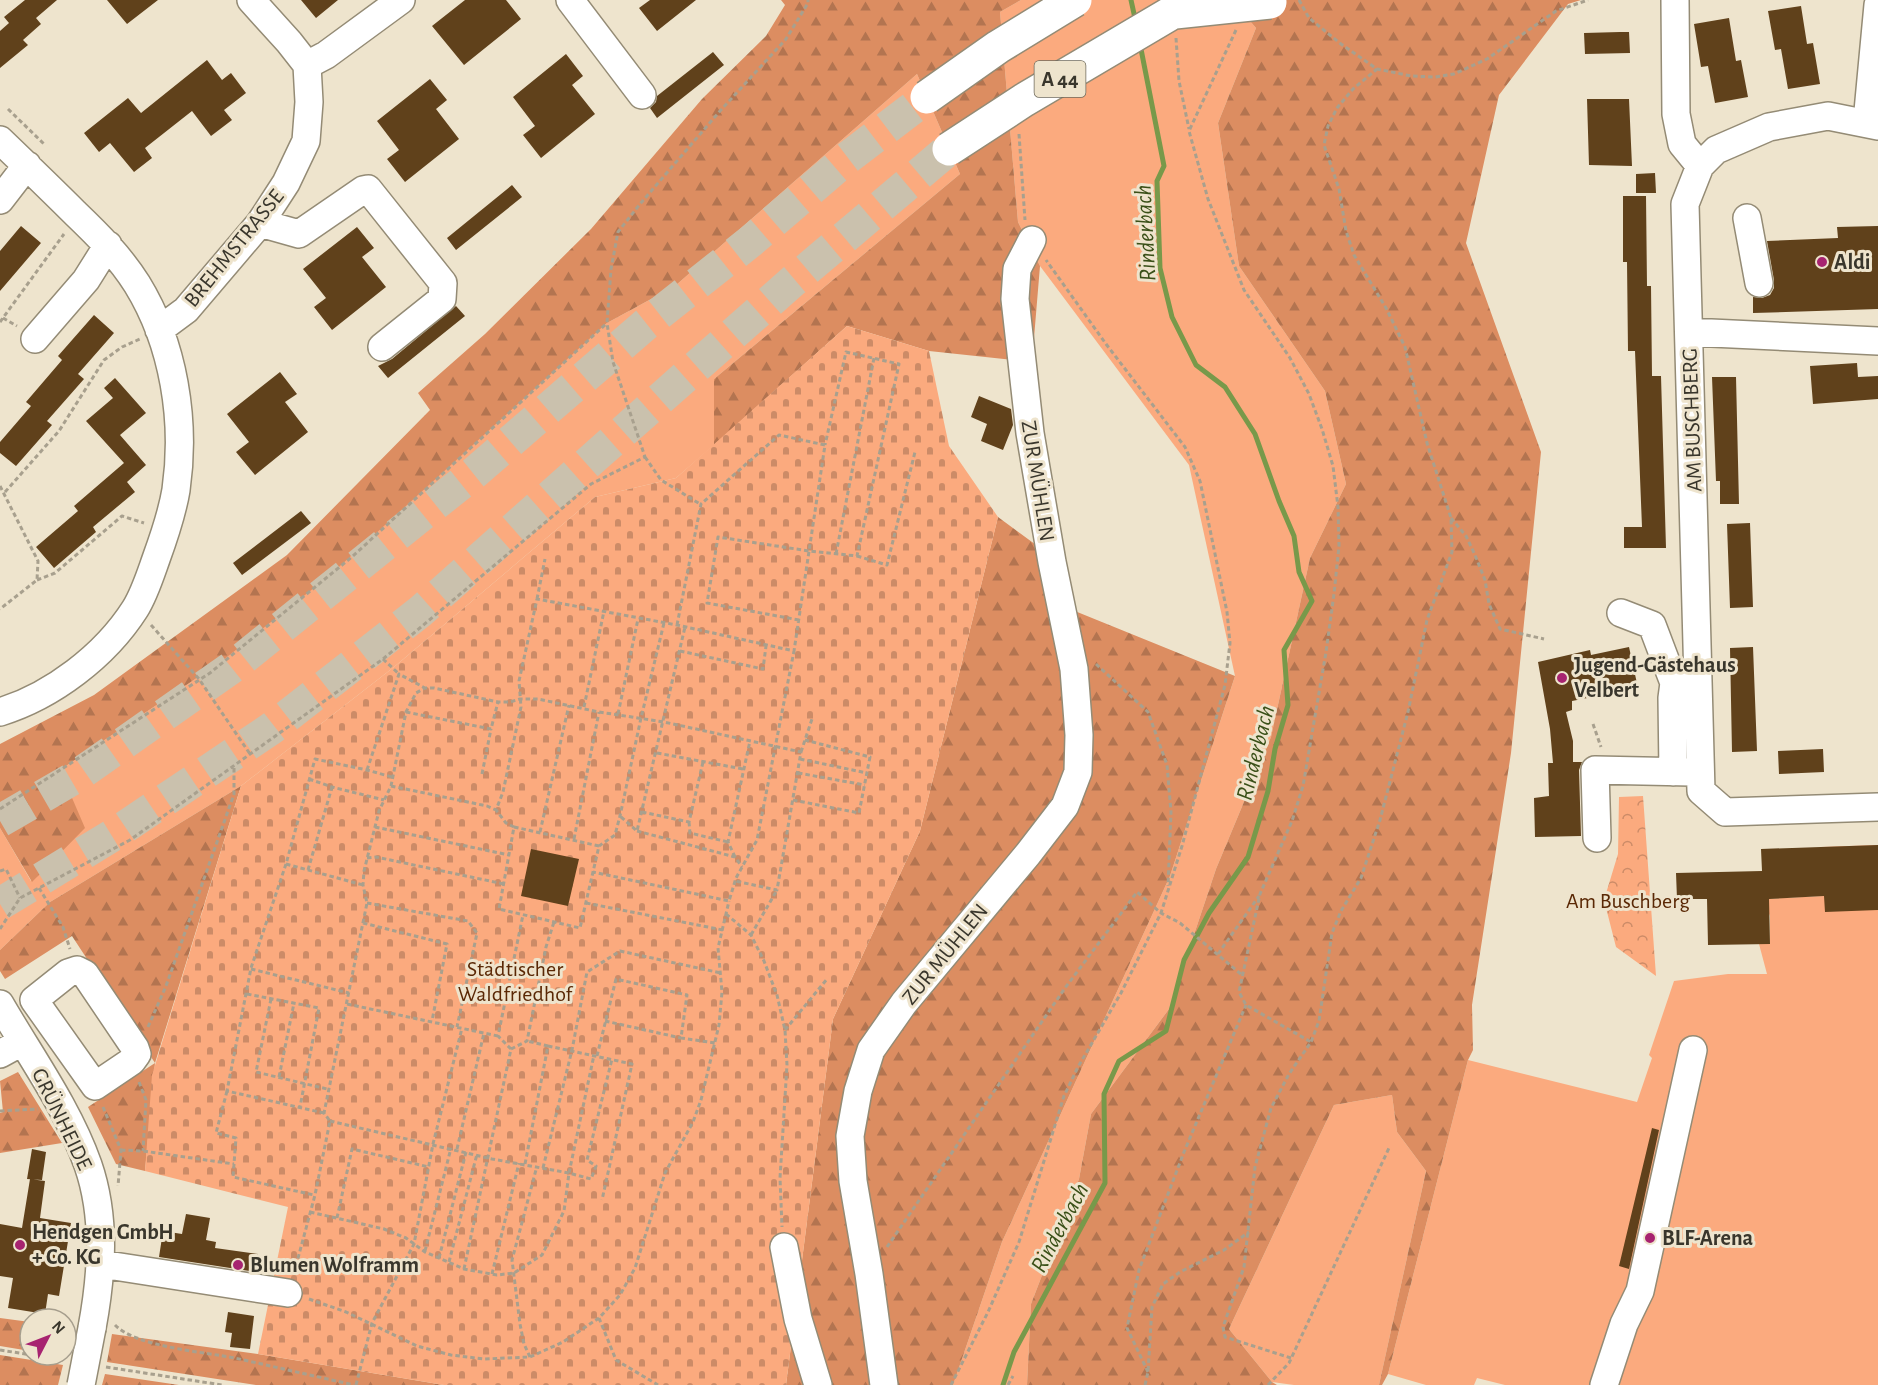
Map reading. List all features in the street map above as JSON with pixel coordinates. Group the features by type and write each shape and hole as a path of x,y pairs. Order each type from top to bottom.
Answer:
{"highway":[{"name":"A 44","path":"927,97 998,47 1075,0"},
{"path":"1183,16 1285,1"},
{"name":"A 44","path":"949,149 1024,100 1183,16"}],"street":[{"path":"251,0 307,65 326,55 401,0"},
{"path":"570,0 642,95"},
{"path":"1675,0 1676,114 1682,144 1700,166"},
{"name":"AM BUSCHBERG","path":"1878,5 1872,124 1828,116 1769,127 1716,150 1700,166 1685,204 1694,222 1690,332 1701,791 1725,812 1878,807"},
{"name":"BREHMSTRASSE","path":"151,334 186,310 260,223 286,183 306,141 307,65"},
{"path":"0,140 108,245 137,285 151,334 169,360 178,424 176,490 168,523 148,581 130,615 104,646 67,677 26,703 0,712"},
{"path":"0,200 27,165"},
{"path":"260,223 299,234 363,190 368,189 443,283 442,299 382,346"},
{"path":"1747,218 1759,283"},
{"name":"ZUR MÜHLEN","path":"884,1385 852,1170 850,1136 858,1091 872,1050 904,1003 1065,806 1078,772 1079,735 1074,669 1029,433 1014,299 1017,269 1032,240"},
{"path":"34,339 86,280 108,245"},
{"name":"AM BUSCHBERG","path":"1690,332 1878,341"},
{"path":"1621,614 1653,625 1674,683 1672,698 1673,772"},
{"path":"1597,838 1595,770 1701,773"},
{"path":"4,1010 34,1000 68,973 77,970 85,974 135,1048 134,1057 95,1086 53,1108"},
{"path":"34,1000 95,1086"},
{"name":"GRÜNHEIDE","path":"4,1010 11,1048 53,1108 88,1164 92,1180 97,1206 101,1264 100,1325 89,1375"},
{"path":"1604,1385 1624,1324 1640,1291 1694,1050"},
{"path":"784,1247 798,1318 818,1385"},
{"path":"101,1264 288,1293"}],"path":[{"path":"700,504 661,480 645,457 613,362 607,323 611,269 618,232 706,128 786,39 808,0"},
{"path":"1285,1 1377,69 1412,76 1435,77 1454,74 1486,59 1556,12 1587,0"},
{"path":"1183,16 1179,81 1189,131 1208,199 1244,290 1290,358 1309,394 1333,466 1338,507 1339,546 1334,594 1303,786 1292,821 1260,894 1218,955"},
{"path":"1189,131 1236,35 1237,23"},
{"path":"1291,1358 1225,1337 1222,1327 1244,1268 1255,1167 1271,1108 1289,1074 1311,1042 1319,1021 1332,933 1341,911 1361,878 1380,820 1408,712 1427,620 1452,552 1451,518 1427,443 1405,347 1386,308 1354,255 1346,231 1339,189 1324,145 1328,126 1337,108 1353,89 1377,69"},
{"path":"8,109 44,144"},
{"path":"0,322 65,232"},
{"path":"951,1385 1019,1242 1064,1096 1121,993 1161,913 1182,846 1225,686 1230,643 1227,612 1200,481 1185,447 1106,344 1032,240"},
{"path":"0,809 210,673 353,556 607,323"},
{"path":"5,492 59,432 85,387 104,360 122,347 151,334"},
{"path":"330,1121 315,1195 288,1293 346,1312 417,1346 452,1355 484,1359 507,1360 530,1357 563,1342 599,1318 620,1295 634,1268 665,1173 693,1122 701,1100 715,1043 722,992 718,948 735,881 758,840 774,746 794,651 825,445 846,352 899,364 857,556"},
{"path":"836,554 874,358"},
{"path":"677,625 700,504 779,435 825,445"},
{"path":"799,620 707,603 718,537 857,556 887,565 915,452"},
{"path":"0,929 21,898 130,840 383,659 591,484 645,457"},
{"path":"0,486 38,561 37,580"},
{"path":"0,609 37,580 55,573 122,516 145,523"},
{"path":"1451,518 1466,536 1475,555 1485,580 1489,604 1500,629 1544,639"},
{"path":"496,810 503,792 521,707 519,681 545,559"},
{"path":"537,599 677,625 794,651"},
{"path":"584,707 604,611"},
{"path":"618,714 638,619"},
{"path":"148,621 199,679 250,754"},
{"path":"514,827 499,909 580,928 599,846 615,835 640,718 664,623"},
{"path":"637,831 685,627"},
{"path":"1069,641 1118,682 1148,712 1167,765 1171,812 1168,890"},
{"path":"680,651 763,669 766,645"},
{"path":"383,659 399,674 425,688 498,702 538,699 569,704 801,752"},
{"path":"368,770 399,674"},
{"path":"324,1113 327,1089 367,903 363,885 367,858 384,800 391,786 406,711 416,693 425,688"},
{"path":"483,774 498,702"},
{"path":"540,832 569,704"},
{"path":"406,711 491,729"},
{"path":"574,840 599,712"},
{"path":"751,935 777,890 801,752 812,719"},
{"path":"1593,724 1603,754"},
{"path":"793,800 859,813 865,785 870,757 805,740"},
{"path":"742,867 728,842 750,741"},
{"path":"657,753 744,769"},
{"path":"315,1195 232,1177 236,1138 216,1133 227,1091 251,968 286,864 315,759 392,777"},
{"path":"800,759 867,773"},
{"path":"703,762 689,822 690,833 728,842"},
{"path":"143,1150 146,1100 134,1057 166,986 234,794 234,765"},
{"path":"798,773 865,785"},
{"path":"309,779 384,800"},
{"path":"391,786 487,806 496,810 506,823 514,827 599,846"},
{"path":"308,870 332,787"},
{"path":"642,812 689,822"},
{"path":"620,816 637,831 735,857"},
{"path":"375,827 509,855"},
{"path":"367,858 376,857 504,884"},
{"path":"286,864 363,885"},
{"path":"0,872 6,869 21,898"},
{"path":"593,872 729,901"},
{"path":"735,881 777,890"},
{"path":"38,888 63,927 77,970"},
{"path":"869,1274 1065,988 1137,892 1161,913 1189,930 1242,975"},
{"path":"1260,894 1239,992 1246,1005 1311,1042"},
{"path":"100,1325 114,1323 126,1333 144,1341 355,1385 372,1323 414,1244 477,933 468,921 367,903"},
{"path":"586,903 723,930"},
{"path":"726,914 751,935 777,995 785,1030 788,1065 780,1178 784,1247"},
{"path":"498,1036 523,915"},
{"path":"527,1041 546,946 554,922"},
{"path":"363,923 447,944 432,1021"},
{"path":"543,1168 572,1050 587,972 620,951 721,973"},
{"path":"251,968 349,993"},
{"path":"310,1212 384,1229 425,1252 464,1269 492,1274 513,1272 542,1255 564,1211 569,1173 595,1055 616,979 687,995 681,1038"},
{"path":"785,1030 827,980"},
{"path":"246,994 319,1008 300,1107"},
{"path":"271,999 256,1072 327,1089"},
{"path":"279,1077 294,1003"},
{"path":"347,1004 498,1036 511,1048"},
{"path":"1148,1372 1127,1328 1139,1270 1184,1152 1246,1005"},
{"path":"605,1021 715,1043"},
{"path":"457,1149 484,1033"},
{"path":"511,1048 527,1041 632,1064 602,1200"},
{"path":"525,1164 549,1046"},
{"path":"464,1269 511,1048"},
{"path":"227,1091 324,1113 330,1121 591,1179 596,1166 587,1160 612,1059"},
{"path":"95,1086 121,1150 118,1188"},
{"path":"0,1111 53,1108"},
{"path":"425,1252 451,1148"},
{"path":"1268,1385 1289,1363 1389,1148"},
{"path":"338,1218 352,1149 429,1167"},
{"path":"121,1150 143,1150 234,1164"},
{"path":"439,1258 466,1152"},
{"path":"449,1262 477,1154"},
{"path":"492,1274 519,1163"},
{"path":"530,1357 520,1324 512,1260 537,1166"},
{"path":"1145,1385 1148,1372 1152,1307 1163,1284 1180,1272 1224,1250 1249,1232"},
{"path":"599,1318 616,1360 658,1385"},
{"path":"0,1350 18,1353"},
{"path":"89,1375 222,1385"},
{"path":"1008,1385 1012,1376"}],"green space":[{"path":"781,0 1021,0 1000,12 1018,222 1040,266 1032,362 929,351 847,326 714,445 714,379 960,174 917,74 675,286 607,323 329,576 222,661 60,770 85,828 32,882 0,828 0,744 94,695 287,555 430,410 418,393 485,334 591,229 702,99 766,36 785,5"},
{"path":"1021,0 1232,0 1256,28 1218,123 1239,266 1325,391 1346,484 1310,558 1271,737 1216,869 1169,1009 1091,1114 1079,1179 1031,1304 1027,1385 953,1385 1002,1242 1170,876 1235,676 1189,465 1040,266 1018,222 1000,12"},
{"path":"1232,0 1581,0 1568,4 1499,95 1466,243 1541,452 1511,753 1472,1005 1473,1050 1468,1060 1388,1374 1382,1385 1379,1385 1426,1171 1397,1132 1392,1095 1334,1105 1229,1329 1272,1382 1277,1385 1027,1385 1031,1304 1079,1179 1091,1114 1169,1009 1216,869 1271,737 1310,558 1346,484 1325,391 1239,266 1218,123 1256,28"},
{"path":"917,74 960,174 714,379 714,445 676,478 595,497 394,667 241,786 50,902 0,950 0,828 31,881 60,770 222,661 607,323 675,286"},
{"name":"Städtischer Waldfriedhof","path":"847,326 929,351 949,446 998,517 920,831 833,1019 786,1385 444,1385 258,1354 288,1207 145,1171 152,1075 241,786 394,667 595,497 676,478"},
{"path":"998,517 1047,553 1060,605 1235,676 1170,876 1002,1242 953,1385 786,1385 833,1019 920,831"},
{"path":"241,786 155,1063 72,936 5,979 0,971 0,950 50,902"},
{"name":"Am Buschberg","path":"1643,796 1656,976 1616,947 1604,900 1618,854 1619,797"},
{"name":"BLF-Arena","path":"1878,845 1878,1385 1505,1385 1477,1378 1474,1385 1426,1385 1388,1374 1468,1060 1637,1102 1652,1058 1649,1055 1674,981 1728,974 1767,974 1759,944 1770,944 1770,916 1763,899 1823,896 1821,847"},
{"path":"155,1063 145,1171 116,1164 88,1107"},
{"path":"18,1072 62,1143 0,1153 0,1113 3,1112 0,1081"},
{"path":"1392,1095 1397,1132 1426,1171 1379,1385 1294,1385 1272,1382 1229,1329 1334,1105"},
{"path":"0,1318 18,1320 18,1349 0,1346"},
{"path":"112,1334 258,1354 444,1385 256,1385 107,1362"},
{"path":"0,1355 18,1358 18,1367 62,1367 58,1385 0,1385"},
{"path":"105,1374 179,1385 102,1385"}],"building":[{"path":"25,0 57,0 36,18 41,24 23,40 28,45 0,68 0,31 9,23 4,17"},
{"path":"107,0 158,0 127,24"},
{"path":"301,0 338,0 316,18"},
{"path":"465,0 506,0 521,19 464,65 432,26"},
{"path":"650,0 696,0 657,31 639,8"},
{"path":"1801,6 1807,44 1813,43 1820,84 1788,89 1781,49 1775,50 1768,11"},
{"path":"1729,18 1736,61 1741,60 1748,97 1715,103 1708,66 1701,67 1694,24"},
{"path":"1629,32 1630,53 1585,54 1584,33"},
{"path":"713,52 724,65 657,118 650,108 656,102 657,96"},
{"path":"566,54 583,76 572,85 595,114 541,158 523,135 535,126 513,97"},
{"path":"207,60 222,80 231,73 246,93 224,110 232,120 211,136 192,111 145,148 152,158 134,172 110,143 99,152 84,133 128,98 141,113"},
{"path":"430,79 447,100 436,109 459,139 405,182 387,159 399,150 377,121"},
{"path":"1587,99 1629,99 1632,166 1589,165"},
{"path":"1655,173 1656,193 1636,193 1636,174"},
{"path":"512,185 522,197 456,250 447,238"},
{"path":"1623,196 1646,196 1647,286 1651,286 1652,376 1661,376 1666,548 1624,548 1624,527 1642,527 1635,351 1628,351 1627,262 1623,262"},
{"path":"21,226 41,243 0,291 0,251"},
{"name":"Aldi","path":"1878,226 1878,309 1753,313 1753,297 1762,298 1770,295 1774,288 1767,241 1838,238 1837,227"},
{"path":"357,227 374,248 362,257 386,287 332,330 314,307 326,298 303,269"},
{"path":"456,306 465,316 388,378 378,366 392,359"},
{"path":"94,315 114,333 78,374 84,379 47,421 52,425 16,466 0,453 0,442 31,406 26,402 62,360 58,356"},
{"path":"1857,363 1858,377 1878,376 1878,399 1813,404 1810,366"},
{"path":"280,372 297,394 285,402 308,432 255,475 236,452 249,442 227,414"},
{"path":"1712,377 1736,377 1739,504 1720,504 1720,481 1716,481"},
{"path":"115,378 146,413 120,435 146,465 127,482 135,492 93,527 96,532 54,568 36,547 78,511 74,506 124,463 86,421 113,398 104,388"},
{"path":"979,396 1011,409 1013,425 1003,450 981,441 987,424 971,417"},
{"path":"301,511 311,523 242,575 233,563"},
{"path":"1750,523 1753,607 1730,608 1727,524"},
{"path":"1629,647 1638,688 1572,701 1572,710 1566,712 1573,741 1573,762 1582,762 1579,770 1581,836 1535,837 1534,798 1549,796 1548,763 1553,763 1550,729 1538,662 1590,650 1591,655"},
{"path":"1753,647 1757,751 1732,752 1730,648"},
{"path":"1823,749 1824,772 1779,774 1778,751"},
{"path":"1878,845 1878,910 1825,912 1824,896 1769,899 1770,944 1708,945 1707,899 1677,899 1676,873 1762,871 1761,849"},
{"path":"531,849 579,859 568,906 521,896"},
{"path":"1652,1128 1659,1130 1629,1269 1619,1266"},
{"path":"32,1149 46,1152 42,1180 27,1179"},
{"path":"30,1179 45,1181 40,1218 71,1223 59,1296 48,1294 46,1307 18,1307 18,1310 8,1308 13,1278 0,1276 0,1224 22,1228"},
{"path":"186,1214 210,1218 206,1240 216,1242 215,1248 258,1254 256,1272 159,1257 163,1231 182,1234"},
{"path":"228,1312 254,1316 250,1349 230,1347 232,1333 225,1332"}],"waterway":[{"name":"Rinderbach","path":"1131,0 1136,23"},
{"name":"Rinderbach","path":"1003,1385 1014,1352 1105,1183 1104,1094 1119,1061 1166,1031 1184,960 1209,913 1248,857 1268,791 1275,749 1288,705 1284,650 1312,601 1299,572 1294,536 1255,434 1225,387 1196,365 1172,317 1160,268 1157,181 1164,166 1140,44"}],"tunnel":[{"path":"0,821 74,778 231,668 474,473 646,324 751,241 846,159 927,97"},
{"path":"0,904 113,835 272,728 421,611 793,281 949,149"}],"place":[{"name":"Aldi","path":"1822,262"},
{"name":"Jugend-Gästehaus Velbert","path":"1562,678"},
{"name":"BLF-Arena","path":"1650,1238"},
{"name":"Hendgen GmbH + Co. KG","path":"20,1245"},
{"name":"Blumen Wolframm","path":"238,1265"}]}
